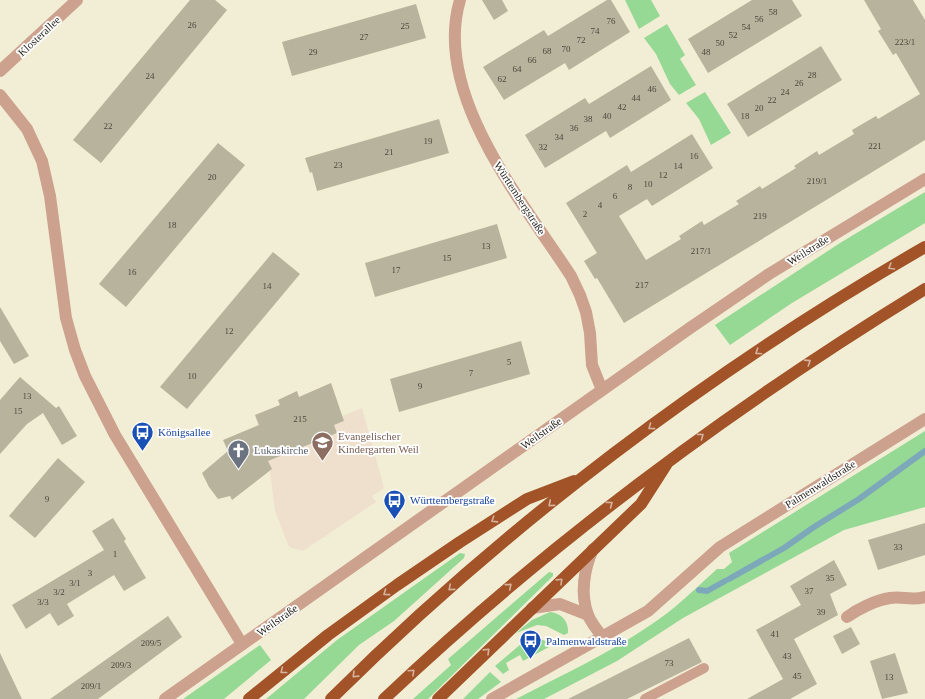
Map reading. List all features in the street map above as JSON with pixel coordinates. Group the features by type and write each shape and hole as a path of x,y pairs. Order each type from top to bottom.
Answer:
{"highway":[{"path":"331,699 456,583 580,479 728,372 845,295 925,247"},
{"path":"384,699 432,654 536,563 670,459 778,382 925,289"},
{"path":"438,699 641,504 670,459"},
{"path":"249,699 341,626 460,542 527,499 580,479"}],"street":[{"name":"Klosterallee","path":"0,71 78,0"},
{"name":"Württembergstraße","path":"460,0 455,22 456,47 460,76 470,108 497,164 571,276 580,294 589,322 593,370 602,390"},
{"path":"0,95 27,129 42,161 50,196 66,318 73,345 85,376 115,435 242,644"},
{"name":"Weilstraße","path":"165,699 602,390 769,274 925,179"},
{"name":"Palmenwaldstraße","path":"492,699 652,608 720,547 925,419"},
{"path":"593,549 585,572 585,593 588,615 602,636"},
{"path":"847,617 855,611 888,598 910,600 925,597"},
{"path":"532,608 560,604 588,615"}],"lane":[{"path":"645,699 704,668"}],"shaded area":[{"name":"Evangelischer Kindergarten Weil","path":"331,383 338,403 334,405 342,416 362,408 384,488 372,496 376,502 303,551 289,547 275,511 270,471 272,469 265,454 255,415 279,405 278,400 297,391 299,397"}],"green space":[{"path":"625,0 651,0 660,16 639,29"},
{"path":"667,24 685,55 680,59 696,85 679,95 670,84 656,54 644,38"},
{"path":"705,92 731,133 711,145 699,119 686,103"},
{"path":"925,192 925,223 792,303 730,345 715,325 840,243"},
{"path":"925,431 925,507 844,530 683,618 617,661 544,699 516,699 601,655 649,626 676,606 717,569 724,569 732,562 729,553"},
{"path":"460,553 465,554 464,558 394,621 359,645 304,699 266,699 337,640"},
{"path":"549,572 553,573 553,576 428,699 413,699 451,665 448,659"},
{"path":"550,612 558,614 564,619 567,625 568,633 564,635 546,626 537,625 516,633 532,620"},
{"path":"534,637 549,642 549,647 523,661 520,655 506,663 509,670 503,674 495,666 522,643"},
{"path":"260,645 271,660 224,699 183,699"},
{"path":"490,672 501,682 478,699 463,699"}],"building":[{"path":"190,0 215,0 227,10 101,163 73,140"},
{"path":"482,0 502,0 508,11 494,20"},
{"path":"607,0 611,0 630,32 569,70 565,63 504,100 483,67 544,30 548,36"},
{"path":"752,0 792,0 802,16 708,73 688,39"},
{"path":"864,0 913,0 925,20 925,140 624,323 597,278 595,279 584,261 597,253 566,203 627,165 631,172 692,134 713,168 652,206 647,199 619,216 646,260 681,239 679,236 702,221 704,225 739,204 736,201 760,186 762,189 796,168 794,166 817,151 819,155 854,134 852,130 876,116 878,119 920,94 896,53 893,55 878,31 881,29"},
{"path":"416,4 426,38 292,76 282,42"},
{"path":"821,46 842,80 748,137 727,104"},
{"path":"651,66 671,100 610,138 606,131 545,168 525,135 585,98 589,104"},
{"path":"439,119 449,153 317,191 312,172 310,173 305,158"},
{"path":"218,143 245,165 126,307 99,284"},
{"path":"497,224 507,258 375,297 365,263"},
{"path":"273,252 300,274 187,409 160,387"},
{"path":"0,307 29,356 14,364 0,341"},
{"path":"521,341 530,374 399,412 390,379"},
{"path":"20,377 56,408 59,406 77,436 62,445 43,413 27,424 0,454 0,400"},
{"name":"Evangelischer Kindergarten Weil","path":"331,383 344,421 334,425 337,433 268,461 272,469 232,500 230,496 218,499 209,487 202,473 228,451 223,440 259,425 255,415 280,405 278,400 297,391 299,397"},
{"path":"58,458 85,482 35,538 9,516"},
{"path":"113,518 126,539 124,541 146,578 124,591 114,575 67,604 74,616 58,626 50,613 26,629 12,605 104,550 92,531"},
{"path":"925,523 925,555 878,570 868,540"},
{"path":"834,560 847,585 830,594 838,615 794,639 817,684 790,699 747,699 783,679 756,630 801,605 790,586"},
{"path":"168,616 182,637 98,699 50,699"},
{"path":"851,627 860,644 842,654 833,636"},
{"path":"689,638 702,662 627,699 568,699"},
{"path":"0,653 22,699 0,699"},
{"path":"895,653 908,693 882,699 870,661"}],"waterway":[{"path":"729,579 784,548 859,499 925,451"},
{"path":"699,590 707,591 725,581"}],"place":[{"name":"Königsallee","path":"143,452"},
{"name":"Evangelischer Kindergarten Weil","path":"323,462"},
{"name":"Lukaskirche","path":"239,470"},
{"name":"Württembergstraße","path":"394,520"},
{"name":"Palmenwaldstraße","path":"531,660"}]}
